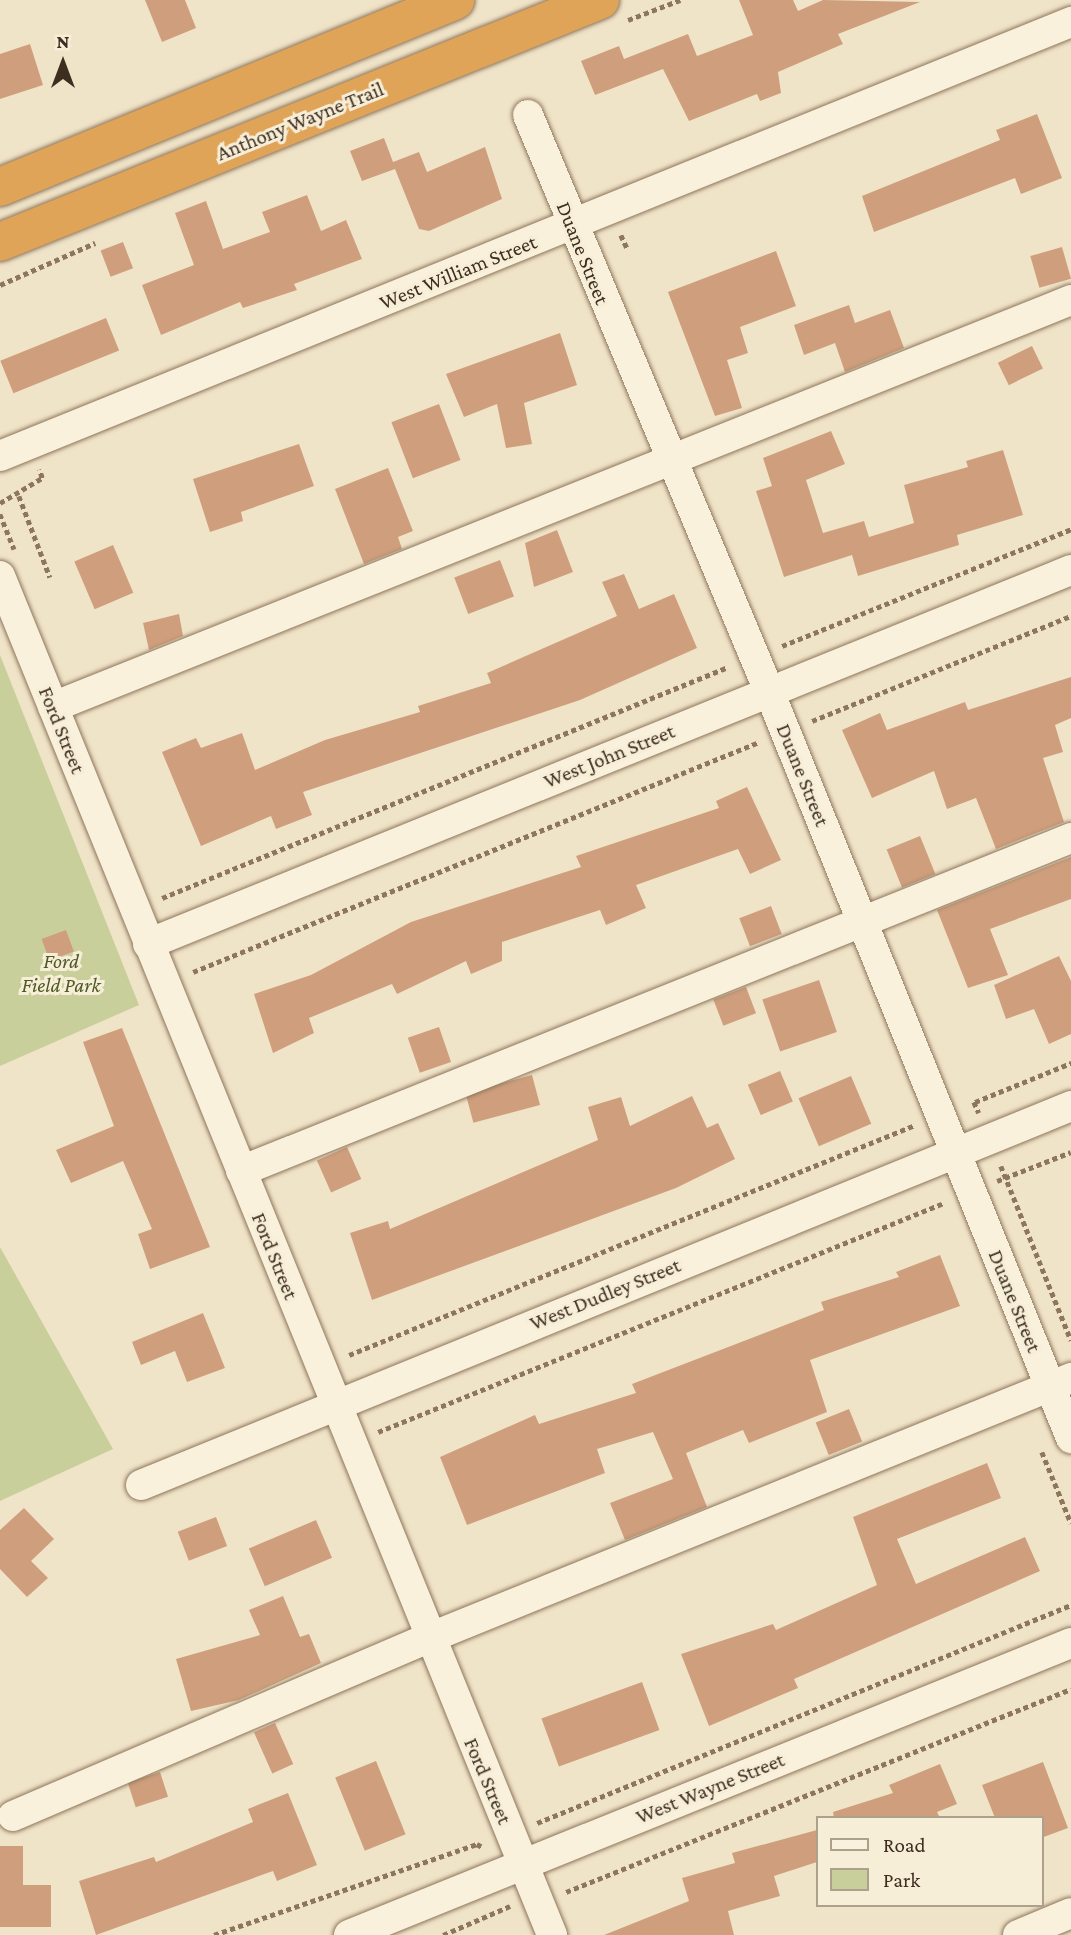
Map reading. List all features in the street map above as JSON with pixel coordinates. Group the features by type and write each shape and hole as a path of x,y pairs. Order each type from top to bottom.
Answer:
{"highway":[{"path":"0,187 455,0"},
{"name":"Anthony Wayne Trail","path":"0,242 600,0"}],"street":[{"name":"West William Street","path":"0,456 1071,22"},
{"name":"Duane Street","path":"528,115 572,226 769,691 972,1192 1060,1382 1071,1438"},
{"path":"53,707 672,463 1071,300"},
{"name":"West John Street","path":"148,944 1071,570"},
{"name":"Ford Street","path":"0,576 509,1830 510,1869 524,1903 552,1935"},
{"path":"241,1171 1071,838"},
{"name":"West Dudley Street","path":"141,1485 1071,1106"},
{"path":"13,1816 429,1638 1060,1382"},
{"name":"West Wayne Street","path":"349,1935 1071,1643"},
{"path":"1018,1935 1071,1913"}],"path":[{"path":"0,503 19,496 50,577"},
{"path":"816,720 1071,616"},
{"path":"188,974 760,742 766,754"},
{"path":"134,909 480,768"},
{"path":"942,1118 974,1102 1071,1063"},
{"path":"974,1102 1071,1340"},
{"path":"321,1368 916,1124 911,1112"},
{"path":"351,1442 1071,1152"},
{"path":"509,1830 1071,1605"},
{"path":"443,1935 1071,1689"},
{"path":"214,1935 477,1844 510,1869 524,1903"}],"green space":[{"name":"Ford Field Park","path":"0,655 139,1005 0,1066"},
{"path":"0,1247 113,1449 0,1501"}],"building":[{"path":"145,0 185,0 196,28 162,42"},
{"path":"739,0 793,0 798,11 823,0 920,2 838,34 843,44 778,72 781,93 760,101 757,94 689,121 663,69 595,95 581,61 619,46 624,59 688,34 697,56 753,35"},
{"path":"30,44 43,85 0,99 0,54"},
{"path":"1037,114 1062,178 1021,194 1015,178 874,232 862,196 1000,140 996,130"},
{"path":"384,138 393,162 419,152 427,172 485,147 502,199 429,231 419,229 395,169 362,181 350,151"},
{"path":"307,195 321,231 346,220 362,259 294,284 297,290 243,308 240,302 161,335 142,285 194,265 175,213 206,201 223,249 270,232 262,212"},
{"path":"123,242 133,268 111,277 101,251"},
{"path":"1062,247 1071,279 1039,288 1030,256"},
{"path":"776,251 796,306 740,327 748,353 727,360 742,408 715,416 668,292"},
{"path":"849,305 855,323 890,310 904,348 845,372 835,343 804,355 794,325"},
{"path":"106,318 119,350 13,393 0,361"},
{"path":"560,333 577,385 524,403 532,444 506,448 497,404 464,417 446,374"},
{"path":"1032,346 1043,368 1009,385 998,363"},
{"path":"439,404 461,460 413,478 391,422"},
{"path":"831,431 845,464 806,480 823,533 864,521 869,537 914,523 904,485 968,467 966,461 1003,450 1023,515 957,535 959,545 858,576 852,555 784,577 756,491 772,486 763,458"},
{"path":"299,444 314,486 241,512 243,521 210,532 193,479"},
{"path":"388,468 413,531 398,537 402,549 364,564 335,489"},
{"path":"557,530 573,572 534,587 525,543"},
{"path":"113,545 133,593 95,609 74,561"},
{"path":"500,560 514,596 468,614 454,578"},
{"path":"624,574 639,609 674,594 697,648 580,700 303,792 312,815 276,829 271,816 201,846 162,752 196,738 201,748 242,733 255,770 325,740 420,712 418,706 491,683 487,673 617,616 602,582"},
{"path":"179,614 183,636 149,650 143,623"},
{"path":"1071,677 1071,718 1055,725 1063,752 1043,758 1064,822 996,849 976,798 947,809 934,771 872,798 842,730 880,713 887,730 965,702 968,710"},
{"path":"747,787 781,860 750,874 738,849 636,885 646,908 606,925 600,910 502,942 502,961 471,974 466,961 397,994 392,984 309,1018 314,1033 273,1053 254,994 311,975 411,922 581,867 576,856 719,808 716,801"},
{"path":"920,836 935,874 902,888 887,849"},
{"path":"1071,857 1071,899 990,929 1008,975 968,988 937,910"},
{"path":"771,906 782,934 750,946 739,918"},
{"path":"66,930 74,952 49,961 42,939"},
{"path":"1059,956 1071,981 1071,1034 1049,1044 1034,1009 1006,1019 994,985"},
{"path":"819,980 837,1032 780,1052 762,1000"},
{"path":"746,987 756,1013 723,1026 713,1000"},
{"path":"439,1027 451,1062 420,1073 408,1038"},
{"path":"122,1028 210,1247 150,1269 138,1234 152,1229 123,1161 71,1183 56,1150 114,1126 83,1042"},
{"path":"780,1071 793,1101 761,1115 748,1085"},
{"path":"532,1075 540,1105 473,1123 465,1093"},
{"path":"851,1076 871,1124 819,1146 799,1098"},
{"path":"692,1096 707,1128 718,1123 735,1159 676,1188 372,1300 350,1233 388,1221 390,1229 598,1140 588,1107 621,1097 630,1126"},
{"path":"347,1147 361,1179 331,1192 317,1160"},
{"path":"940,1255 960,1306 810,1360 827,1412 749,1443 743,1430 686,1453 707,1507 625,1540 610,1503 673,1479 653,1432 597,1449 605,1473 467,1525 440,1457 535,1415 539,1424 636,1393 632,1384 824,1310 821,1302 899,1277 896,1272"},
{"path":"203,1313 225,1368 187,1382 175,1351 141,1365 132,1342"},
{"path":"849,1409 862,1441 829,1455 816,1422"},
{"path":"987,1463 1001,1498 897,1539 916,1584 1025,1537 1040,1571 794,1679 798,1688 709,1726 681,1654 773,1624 776,1630 877,1585 853,1517"},
{"path":"24,1508 54,1539 31,1561 48,1578 27,1597 0,1569 0,1530"},
{"path":"216,1517 227,1546 189,1561 178,1532"},
{"path":"316,1520 332,1558 265,1586 249,1549"},
{"path":"283,1596 300,1637 309,1634 321,1663 239,1700 191,1711 176,1659 260,1635 249,1610"},
{"path":"642,1682 659,1730 559,1767 541,1719"},
{"path":"275,1723 293,1764 272,1773 254,1732"},
{"path":"376,1761 406,1834 365,1851 335,1777"},
{"path":"1043,1762 1068,1828 1043,1837 1043,1816 994,1816 982,1785"},
{"path":"940,1764 957,1804 937,1812 939,1816 834,1816 833,1812 893,1793 889,1785"},
{"path":"160,1772 168,1797 136,1807 128,1783"},
{"path":"288,1793 317,1865 277,1881 273,1871 96,1935 79,1881 154,1857 156,1862 253,1822 248,1809"},
{"path":"816,1830 816,1862 774,1876 780,1896 728,1911 734,1935 604,1935 689,1901 682,1878 735,1863 732,1853"},
{"path":"0,1846 23,1846 23,1885 51,1885 51,1927 0,1927"}]}
